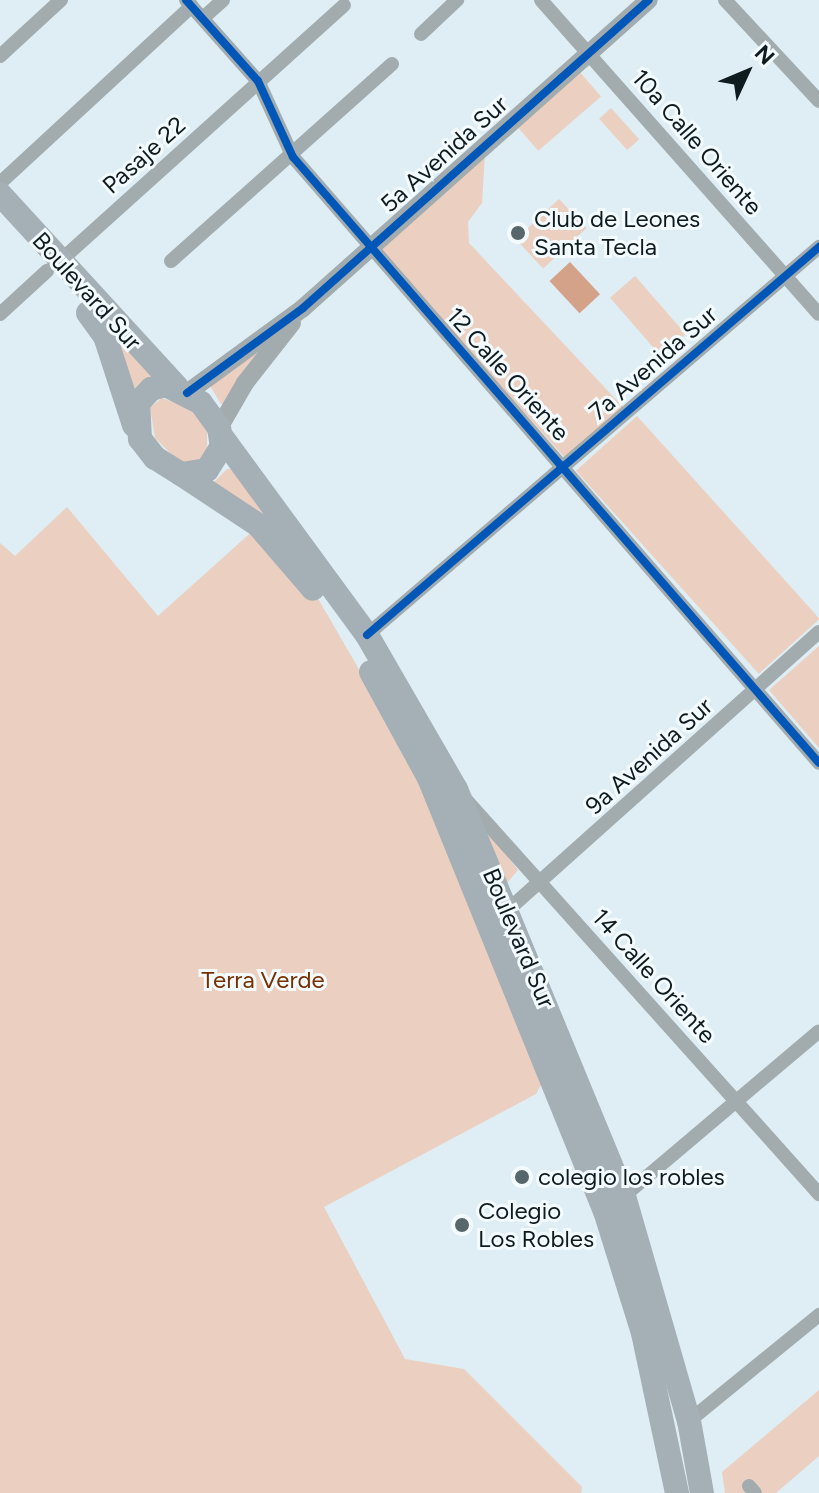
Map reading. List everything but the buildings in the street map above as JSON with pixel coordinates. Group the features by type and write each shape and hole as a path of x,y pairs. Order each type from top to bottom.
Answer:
{"highway":[{"name":"Boulevard Sur","path":"0,194 103,330 136,430"},
{"name":"Boulevard Sur","path":"0,217 182,390"},
{"path":"166,385 182,390 220,433 219,455 207,470 181,474 155,458 136,430 135,414 144,395 166,385"},
{"name":"Boulevard Sur","path":"220,433 367,635 456,789 624,1196 689,1421 702,1493"},
{"name":"Boulevard Sur","path":"181,474 258,525 286,552 356,649 419,755 605,1211 643,1333 677,1493"}],"street":[{"path":"0,56 61,0"},
{"path":"0,183 194,8 223,0"},
{"path":"421,34 457,0"},
{"name":"10a Calle Oriente","path":"541,0 819,314"},
{"name":"5a Avenida Sur","path":"182,390 303,308 649,0"},
{"path":"725,0 819,101"},
{"name":"Pasaje 22","path":"0,314 344,5"},
{"name":"12 Calle Oriente","path":"194,8 258,81 293,157 819,763"},
{"path":"171,261 293,157 392,64"},
{"name":"7a Avenida Sur","path":"367,635 819,247"},
{"name":"5a Avenida Sur","path":"220,433 245,383 303,308"},
{"name":"9a Avenida Sur","path":"508,910 542,884 814,636"},
{"name":"14 Calle Oriente","path":"456,789 819,1194"},
{"path":"624,1196 819,1031"},
{"path":"689,1421 819,1315"}],"green space":[{"path":"578,70 601,96 538,151 515,124"},
{"path":"611,108 639,139 627,150 599,119"},
{"path":"485,153 482,203 468,222 469,243 624,408 566,459 377,249"},
{"path":"559,199 586,228 543,268 516,239"},
{"path":"635,276 686,334 661,356 610,298"},
{"path":"115,329 154,375 133,391"},
{"path":"265,347 223,405 221,404 210,386"},
{"path":"162,398 192,409 207,427 207,458 189,463 176,459 155,438 150,407"},
{"path":"637,416 819,618 759,674 576,471"},
{"name":"Terra Verde","path":"227,469 234,469 284,540 411,759 542,1083 536,1094 324,1207 405,1359 464,1369 582,1487 581,1493 0,1493 0,543 15,556 67,507 158,616 265,520 213,483"},
{"path":"819,646 819,748 769,690"},
{"path":"491,834 518,870 503,888 484,839"},
{"path":"819,1390 819,1456 776,1493 725,1493 722,1472"}],"shaded area":[{"path":"570,262 600,294 580,313 550,281"}],"cycle path":[{"path":"186,0 258,81 293,157 819,763"},
{"path":"187,393 303,308 649,0"},
{"path":"367,635 819,247"}],"place":[{"name":"Club de Leones Santa Tecla","path":"518,233"},
{"name":"colegio los robles","path":"522,1177"},
{"name":"Colegio Los Robles","path":"462,1225"}]}
